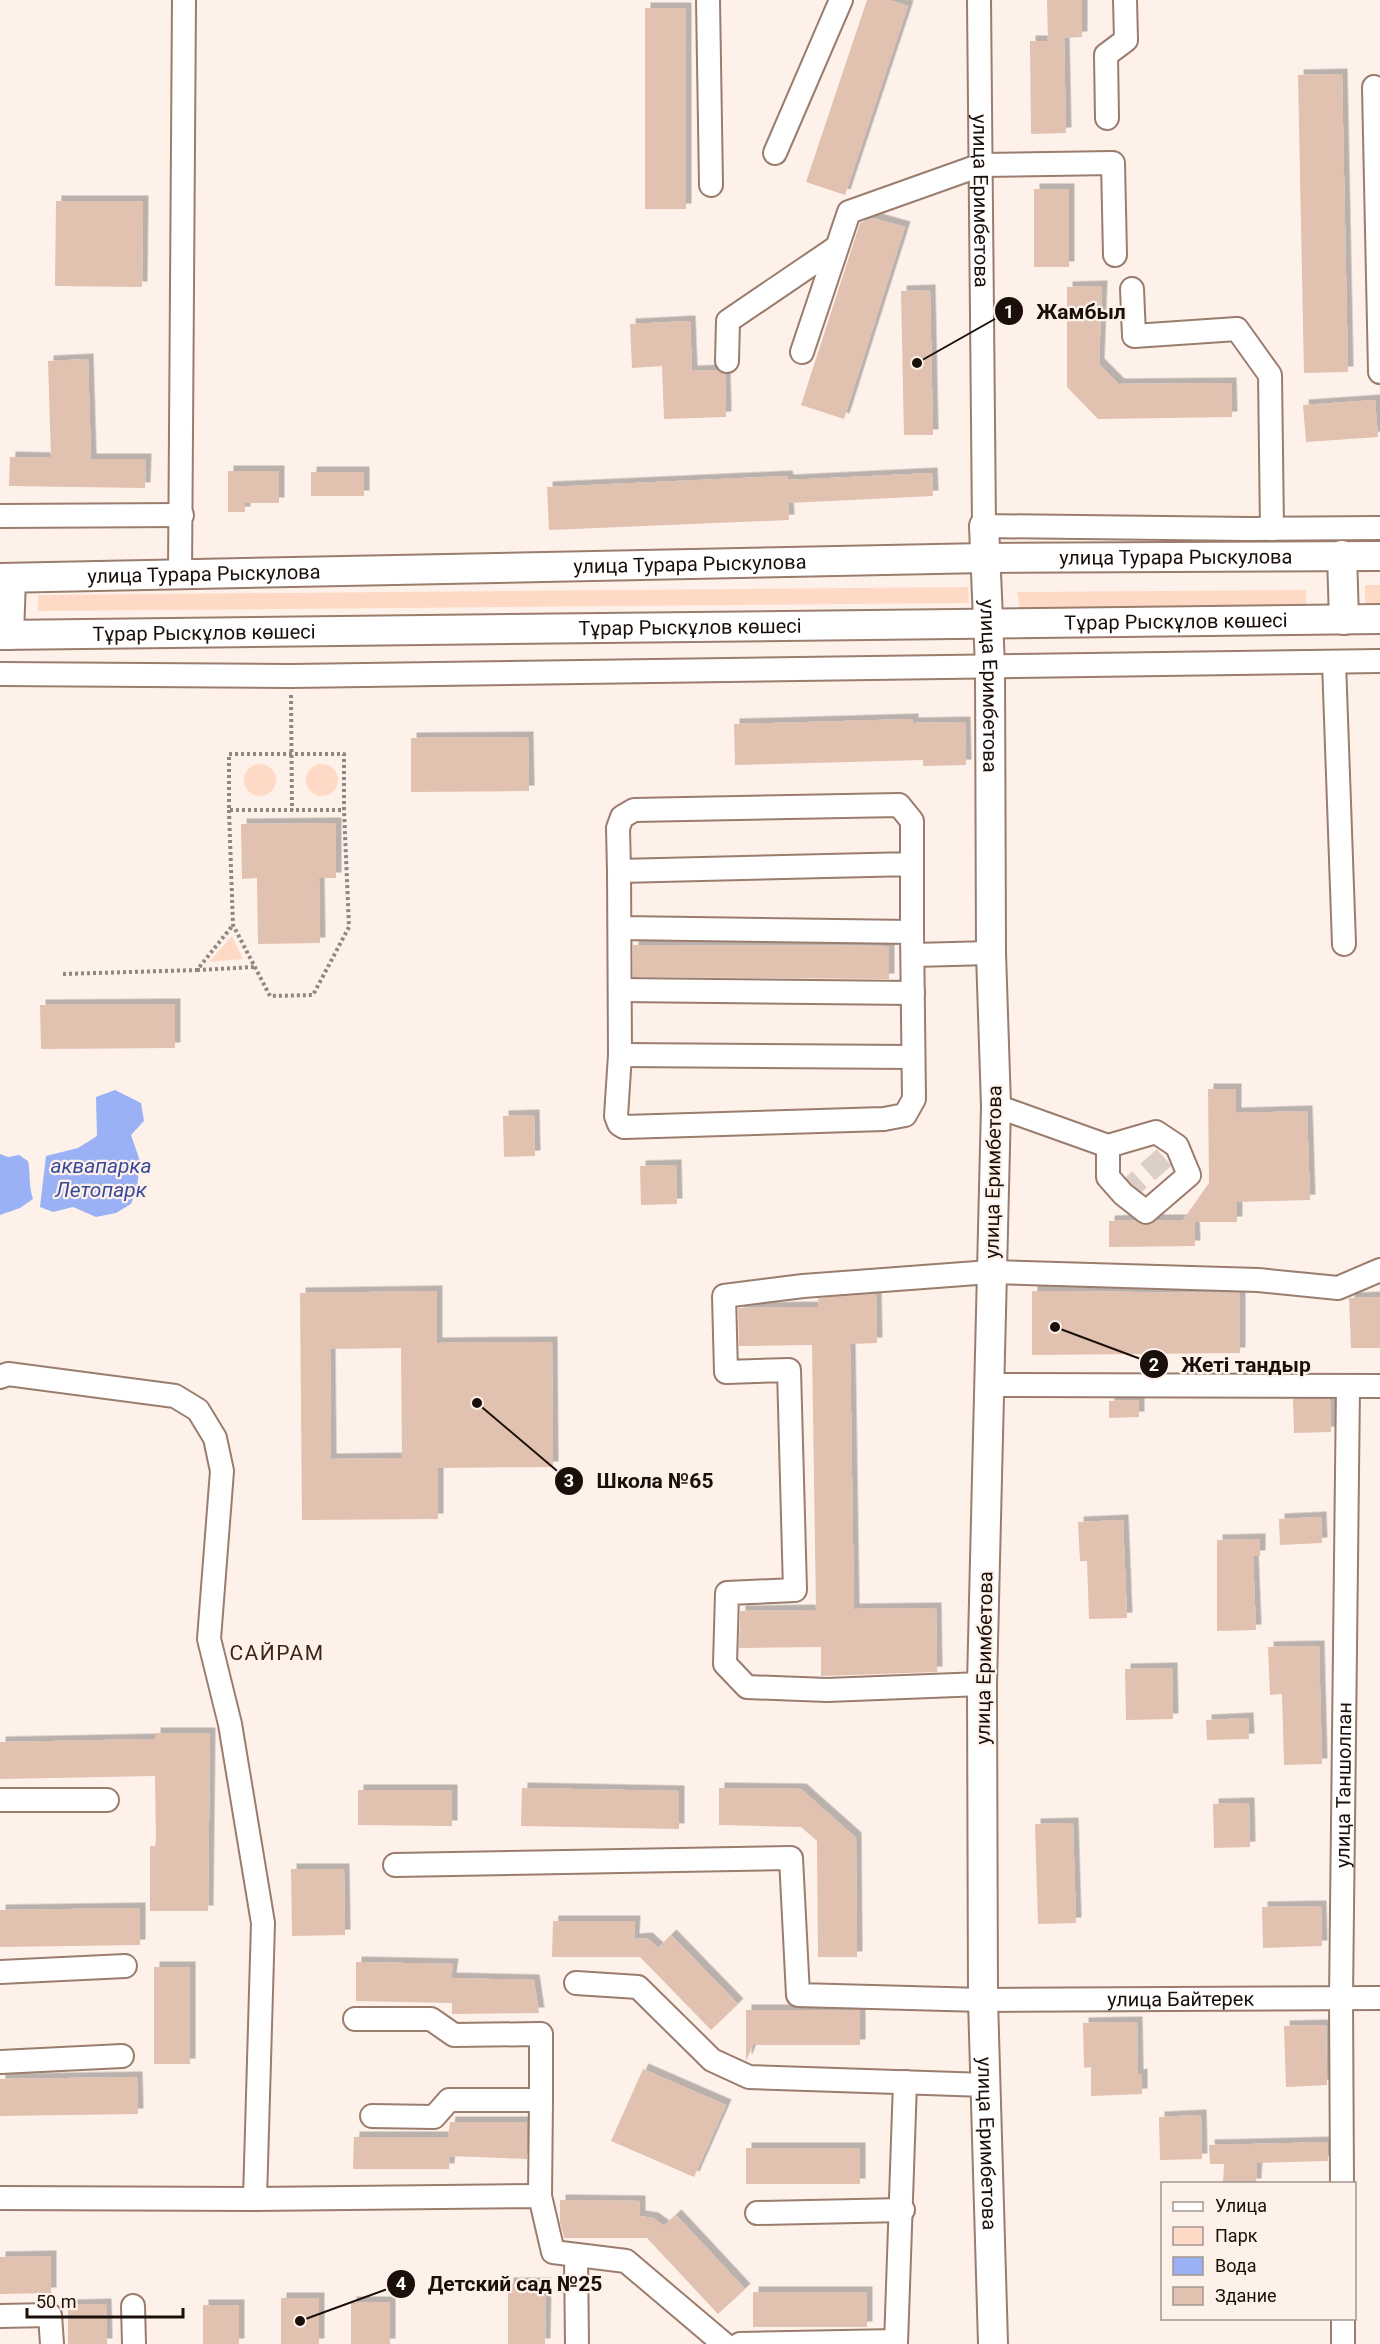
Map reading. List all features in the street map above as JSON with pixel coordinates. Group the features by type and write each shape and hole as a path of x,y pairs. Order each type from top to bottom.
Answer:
{"main road":[{"name":"улица Еримбетова","path":"984,526 990,666 991,953 996,1106 990,1272 991,1385 982,1684 983,2000 993,2344"},
{"path":"1342,555 1344,620"},
{"name":"улица Турара Рыскулова","path":"6,579 985,558 1380,556"},
{"path":"4,635 6,579"},
{"name":"Тұрар Рыскұлов көшесі","path":"4,635 1380,620"}],"street":[{"path":"180,575 184,0"},
{"path":"708,0 711,185"},
{"path":"776,153 842,0"},
{"name":"улица Еримбетова","path":"979,0 984,526"},
{"path":"1107,118 1106,55 1126,39 1125,0"},
{"path":"1374,87 1380,372"},
{"path":"802,352 849,212 981,165 1113,163 1115,255"},
{"path":"727,361 728,321 837,247"},
{"path":"1132,289 1134,336 1237,329 1270,375 1261,529"},
{"path":"0,516 182,515"},
{"path":"984,526 1380,528"},
{"path":"1165,557 1261,529"},
{"path":"0,674 291,676 1380,661"},
{"path":"1334,662 1344,944"},
{"path":"899,805 912,821 912,864 914,1099 905,1115 884,1119 624,1127 619,1124 616,1116 620,1055 621,928 618,828 622,816 634,810 899,805"},
{"path":"620,871 912,864"},
{"path":"621,928 912,932"},
{"path":"914,955 991,953"},
{"path":"620,990 913,993"},
{"path":"620,1055 912,1057"},
{"path":"996,1106 1108,1146"},
{"path":"982,1684 827,1690 747,1687 725,1664 727,1593 795,1590 789,1370 726,1372 724,1296 803,1286 990,1272 1257,1280 1338,1288 1380,1270"},
{"path":"0,1377 8,1374 175,1396 198,1410 215,1438 222,1471 209,1639 230,1724 263,1923 255,2199"},
{"path":"991,1385 1380,1386"},
{"name":"улица Таншолпан","path":"1342,2182 1341,1998 1348,1386"},
{"path":"0,1800 107,1800"},
{"name":"улица Байтерек","path":"394,1865 791,1858 798,1995 983,2000 1380,1998"},
{"path":"0,1972 125,1966"},
{"path":"576,1983 638,1987 712,2060 749,2077 986,2085"},
{"path":"355,2019 431,2019 454,2035 542,2034 540,2196 553,2252 626,2261 724,2344"},
{"path":"0,2062 122,2056"},
{"path":"740,2344 896,2342 903,2210 905,2082"},
{"path":"372,2116 434,2117 449,2100 541,2100"},
{"path":"0,2198 255,2199 540,2196"},
{"path":"757,2213 903,2210"},
{"path":"576,2255 577,2344"},
{"path":"133,2306 134,2344"},
{"path":"0,2316 50,2316 51,2344"},
{"path":"1343,2320 1343,2344"}],"path":[{"path":"291,676 292,810"},
{"path":"229,754 292,754 344,754 349,927 313,995 270,996 233,925 229,754"},
{"path":"229,810 344,810"},
{"path":"197,970 233,925"},
{"path":"63,974 255,967"}],"green space":[{"path":"1365,585 1380,585 1380,604 1365,604"},
{"path":"968,587 969,603 38,611 38,595"},
{"path":"1306,590 1306,608 1020,611 1017,592"},
{"path":"260,764 271,769 276,780 271,791 260,796 249,791 244,780 249,769"},
{"path":"322,764 334,768 338,780 334,792 322,796 310,792 306,780 310,768"},
{"path":"232,936 243,959 209,962"}],"water":[{"name":"аквапарка Летопарк","path":"115,1090 141,1103 144,1121 131,1135 140,1161 137,1188 131,1204 116,1213 96,1217 73,1207 53,1212 40,1207 46,1156 78,1148 97,1136 96,1097"},
{"path":"0,1154 8,1157 19,1155 28,1161 33,1199 20,1208 0,1215"}],"building":[{"path":"867,0 889,0 908,6 845,195 806,182"},
{"path":"1047,0 1082,0 1082,37 1064,38 1066,133 1031,134 1030,41 1048,41"},
{"path":"645,8 686,8 686,209 645,209"},
{"path":"1342,74 1348,372 1304,373 1298,75"},
{"path":"1034,189 1069,189 1069,267 1034,267"},
{"path":"56,201 143,201 142,287 55,286"},
{"path":"873,218 905,227 844,419 801,405 860,223"},
{"path":"1102,286 1099,364 1119,384 1231,383 1232,417 1098,419 1067,387 1067,287"},
{"path":"930,290 933,435 904,435 901,291"},
{"path":"690,321 692,371 717,370 725,374 726,417 664,419 662,366 632,368 630,324"},
{"path":"88,359 91,459 146,459 145,488 9,486 10,457 51,458 48,361"},
{"path":"1375,400 1378,437 1306,442 1303,405"},
{"path":"228,471 279,471 279,503 245,503 245,512 228,512"},
{"path":"311,472 364,472 364,496 311,496"},
{"path":"932,473 933,496 788,503 789,520 549,530 547,487 787,476 788,480"},
{"path":"913,719 913,723 965,722 966,765 923,766 923,760 735,765 734,724"},
{"path":"528,737 529,791 411,792 411,738"},
{"path":"336,823 336,878 319,878 320,943 258,944 257,878 242,879 241,824"},
{"path":"633,945 889,946 889,979 633,977"},
{"path":"175,1004 175,1048 41,1049 40,1005"},
{"path":"1208,1089 1236,1089 1236,1113 1307,1111 1310,1200 1237,1202 1237,1222 1194,1222 1195,1246 1109,1247 1109,1221 1135,1220 1144,1225 1157,1220 1183,1220 1209,1183"},
{"path":"534,1115 535,1156 504,1157 503,1116"},
{"path":"676,1165 677,1204 641,1205 640,1166"},
{"path":"437,1291 437,1343 552,1342 553,1467 438,1468 438,1519 302,1520 300,1293","holes":["401,1348 402,1458 331,1459 330,1349"]},
{"path":"1032,1291 1240,1293 1240,1353 1032,1355"},
{"path":"876,1294 877,1343 850,1344 854,1609 936,1608 937,1672 821,1676 821,1647 739,1648 740,1611 816,1610 812,1345 739,1346 738,1308 819,1307 818,1298"},
{"path":"1380,1297 1380,1348 1351,1348 1349,1298"},
{"path":"1293,1399 1330,1399 1331,1432 1294,1433"},
{"path":"1139,1400 1139,1417 1109,1418 1109,1401"},
{"path":"1321,1517 1322,1543 1280,1545 1279,1519"},
{"path":"1123,1520 1127,1618 1089,1619 1087,1561 1080,1561 1078,1522"},
{"path":"1260,1539 1260,1556 1253,1556 1256,1630 1217,1631 1217,1540"},
{"path":"1319,1646 1322,1764 1284,1765 1282,1694 1270,1695 1268,1647"},
{"path":"1172,1668 1173,1719 1126,1720 1125,1669"},
{"path":"1248,1718 1249,1739 1207,1740 1206,1720"},
{"path":"155,1733 210,1733 208,1911 150,1911 150,1846 156,1846 155,1776 0,1779 0,1742 155,1739"},
{"path":"522,1788 679,1791 679,1829 521,1826"},
{"path":"719,1788 801,1789 856,1838 857,1957 818,1957 817,1841 801,1827 719,1825"},
{"path":"358,1790 452,1790 452,1826 358,1825"},
{"path":"1249,1803 1250,1847 1214,1848 1213,1804"},
{"path":"1073,1823 1076,1923 1038,1924 1035,1824"},
{"path":"291,1869 344,1869 345,1935 292,1936"},
{"path":"1321,1906 1322,1946 1263,1948 1262,1907"},
{"path":"140,1908 140,1945 0,1947 0,1910"},
{"path":"553,1921 635,1921 634,1939 647,1938 658,1948 671,1935 738,2004 711,2030 640,1957 552,1957"},
{"path":"356,1962 453,1964 451,1978 534,1980 539,2013 452,2014 452,2003 356,2001"},
{"path":"154,1967 190,1967 190,2064 154,2064"},
{"path":"746,2010 860,2010 860,2045 753,2045 746,2061"},
{"path":"1137,2022 1138,2075 1142,2074 1142,2094 1091,2096 1091,2067 1084,2068 1083,2023"},
{"path":"1326,2025 1327,2085 1286,2087 1284,2026"},
{"path":"643,2069 726,2105 694,2177 611,2141"},
{"path":"137,2077 138,2114 0,2116 0,2079"},
{"path":"1201,2115 1202,2159 1160,2160 1159,2117"},
{"path":"450,2122 527,2122 527,2159 450,2156 449,2169 353,2169 354,2137 448,2137"},
{"path":"1328,2142 1328,2161 1257,2163 1256,2182 1223,2182 1224,2164 1210,2164 1209,2145"},
{"path":"746,2148 860,2148 860,2184 746,2184"},
{"path":"560,2200 640,2201 640,2216 653,2218 664,2226 676,2215 745,2289 718,2314 647,2238 564,2238 560,2222"},
{"path":"51,2256 51,2293 0,2294 0,2257"},
{"path":"508,2283 546,2283 545,2344 508,2344"},
{"path":"753,2292 867,2292 867,2327 753,2327"},
{"path":"281,2298 319,2298 319,2344 281,2344"},
{"path":"351,2302 390,2302 390,2344 351,2344"},
{"path":"106,2304 107,2344 68,2344 68,2305"},
{"path":"203,2305 239,2305 239,2344 203,2344"}],"tunnel":[{"path":"1123,1194 1177,1146"}],"place":[{"name":"Жамбыл","path":"917,363"},
{"name":"Жеті тандыр","path":"1055,1327"},
{"name":"Школа №65","path":"477,1403"},
{"name":"Детский сад №25","path":"300,2321"}],"district":[{"name":"САЙРАМ","path":"277,1653"}]}
